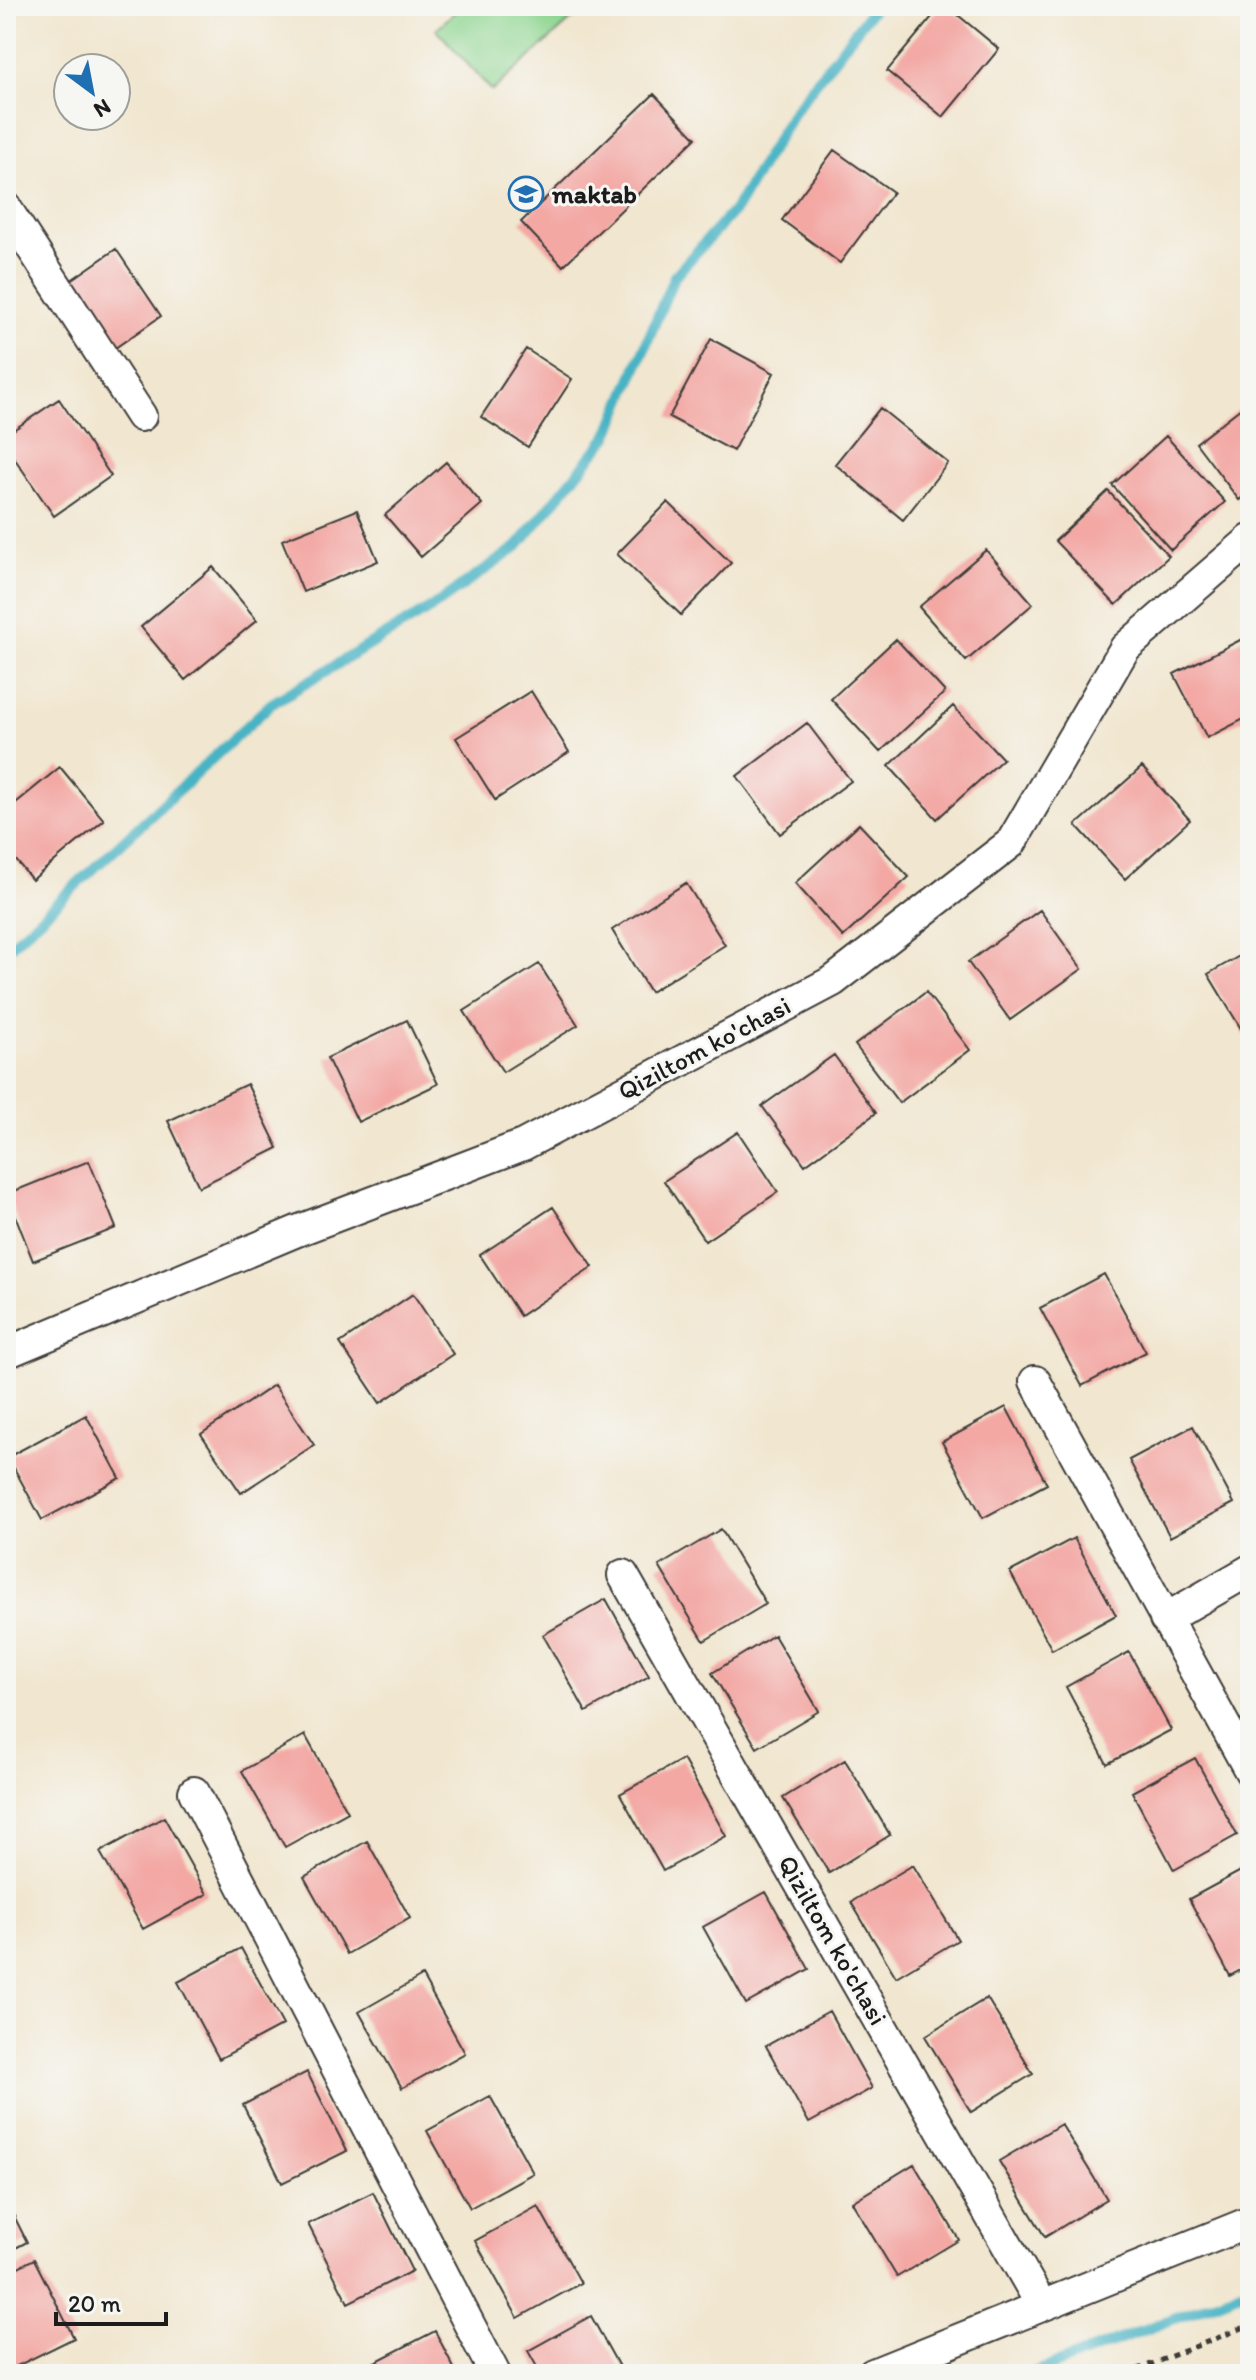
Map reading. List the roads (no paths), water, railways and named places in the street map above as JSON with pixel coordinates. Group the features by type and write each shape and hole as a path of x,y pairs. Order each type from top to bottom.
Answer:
{"street":[{"path":"6,208 141,416"},
{"name":"Qiziltom ko'chasi","path":"6,1353 297,1231 523,1145 833,981 1011,843 1125,648 1250,540"},
{"path":"1035,1381 1250,1771"},
{"path":"1165,1619 1250,1570"},
{"name":"Qiziltom ko'chasi","path":"623,1575 1042,2306"},
{"path":"194,1792 495,2374"},
{"path":"873,2374 1250,2222"}],"waterway":[{"path":"6,950 271,704 431,608 517,547 608,436 674,277 736,208 794,111 875,6"},
{"path":"1031,2374 1250,2289"}],"place":[{"name":"maktab","path":"526,194"}]}
